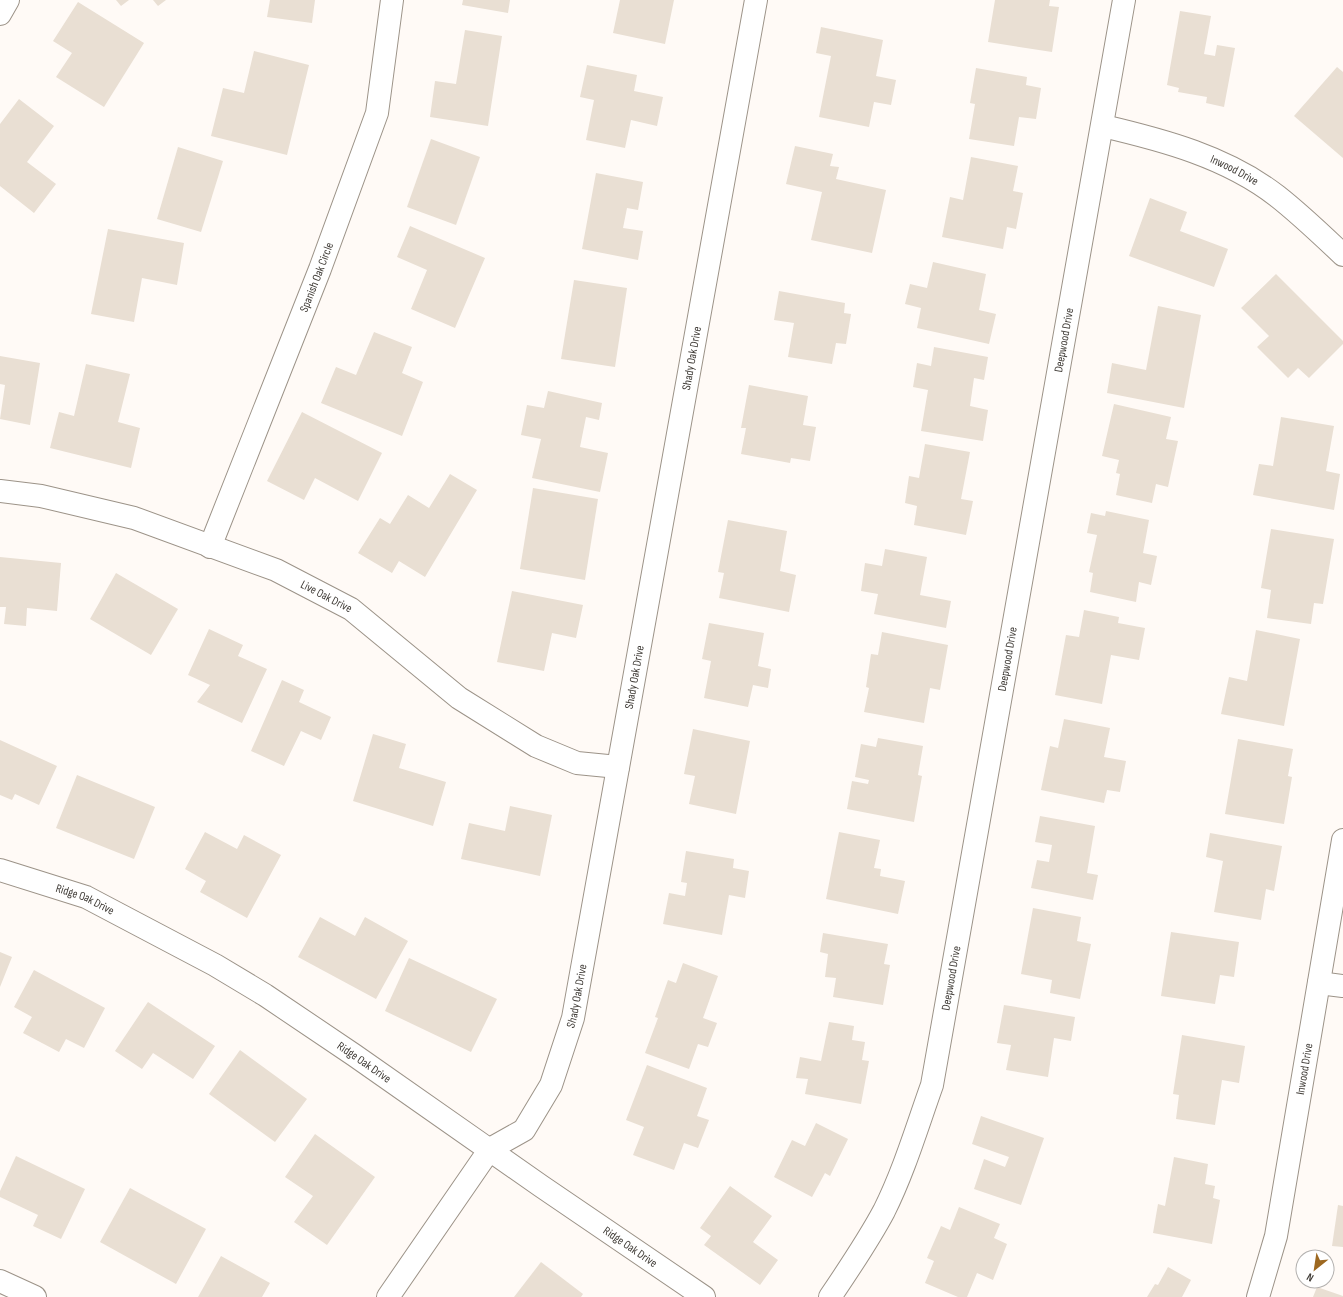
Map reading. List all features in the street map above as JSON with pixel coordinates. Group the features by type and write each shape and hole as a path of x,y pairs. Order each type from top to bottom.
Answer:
{"street":[{"path":"0,14 8,0"},
{"name":"Spanish Oak Circle","path":"210,547 320,269 377,113 392,0"},
{"name":"Shady Oak Drive","path":"388,1297 490,1149 524,1130 551,1084 573,1018 756,0"},
{"name":"Deepwood Drive","path":"830,1297 855,1261 884,1210 908,1154 932,1085 1103,126 1124,0"},
{"name":"Inwood Drive","path":"1103,126 1160,139 1231,167 1276,195 1343,255"},
{"name":"Live Oak Drive","path":"0,491 41,496 134,518 276,570 351,609 458,698 536,746 577,763 618,767"},
{"name":"Inwood Drive","path":"1258,1297 1276,1236 1343,840"},
{"name":"Ridge Oak Drive","path":"0,870 86,897 215,965 265,995 704,1297"},
{"path":"1319,983 1343,986"},
{"path":"0,1282 35,1297"}],"building":[{"path":"116,0 129,0 121,6"},
{"path":"153,0 166,0 158,6"},
{"path":"270,0 315,0 312,23 267,17"},
{"path":"463,0 510,0 508,13 462,5"},
{"path":"620,0 674,0 665,44 613,33"},
{"path":"995,0 1050,0 1049,6 1059,7 1052,52 988,42"},
{"path":"78,2 144,43 104,107 56,77 72,53 53,41"},
{"path":"1180,11 1211,16 1204,54 1215,56 1217,45 1235,48 1224,107 1206,103 1207,97 1178,92 1179,88 1167,85"},
{"path":"821,27 883,40 876,76 896,80 891,105 874,102 869,127 819,117 831,56 816,53"},
{"path":"465,30 502,36 488,126 430,117 435,81 456,84"},
{"path":"254,51 309,65 287,155 211,136 223,88 244,93"},
{"path":"587,65 637,75 634,91 663,97 657,126 631,120 625,148 586,140 594,100 580,97"},
{"path":"1337,67 1343,72 1343,158 1294,116"},
{"path":"976,68 1027,77 1026,85 1041,88 1036,119 1019,117 1014,146 969,139 975,104 970,103"},
{"path":"19,99 54,126 27,162 56,184 34,213 0,186 0,124"},
{"path":"431,139 480,157 456,225 407,207"},
{"path":"795,146 833,154 830,166 839,167 836,179 886,190 872,253 811,240 822,192 786,184"},
{"path":"178,147 223,161 201,232 157,219"},
{"path":"971,157 1018,166 1013,191 1023,193 1016,229 1007,227 1003,249 942,237 950,197 963,200"},
{"path":"596,173 643,182 638,210 627,208 623,228 643,231 638,260 582,249"},
{"path":"1150,198 1187,212 1180,231 1228,249 1214,287 1129,256"},
{"path":"410,226 485,258 455,328 411,309 427,270 397,257"},
{"path":"108,229 184,243 177,285 142,278 134,322 91,314"},
{"path":"933,262 986,274 979,310 996,314 989,344 917,328 921,308 905,304 910,284 927,288"},
{"path":"1276,274 1343,341 1343,344 1309,378 1298,368 1288,378 1257,347 1269,336 1241,308"},
{"path":"574,280 627,288 615,367 561,359"},
{"path":"779,291 845,303 844,313 851,314 846,344 836,343 832,364 788,357 794,323 774,320"},
{"path":"1158,306 1201,315 1184,408 1107,393 1112,363 1146,370"},
{"path":"374,332 412,347 402,373 423,382 402,436 321,403 336,367 356,375"},
{"path":"934,347 988,357 984,380 974,378 970,406 988,410 983,441 921,431 928,390 913,387 917,363 931,366"},
{"path":"0,356 40,363 30,425 0,419 5,385 0,384"},
{"path":"86,364 130,374 118,422 140,428 131,468 50,448 59,412 74,416"},
{"path":"749,385 808,396 803,425 816,427 810,461 791,458 790,463 741,454 746,428 741,428"},
{"path":"548,391 602,403 599,420 586,417 580,447 608,453 600,492 532,478 541,439 521,435 527,405 544,408"},
{"path":"1114,404 1171,417 1166,439 1178,441 1168,487 1156,484 1152,503 1116,495 1120,474 1116,473 1119,460 1102,456"},
{"path":"302,412 382,453 358,501 315,478 304,500 267,481"},
{"path":"1281,417 1334,426 1326,471 1340,474 1334,510 1253,495 1259,464 1273,466"},
{"path":"925,444 970,452 961,499 973,501 966,535 914,525 917,506 905,503 909,476 919,478"},
{"path":"450,474 477,490 425,577 399,561 392,573 358,553 380,518 390,524 408,495 429,508"},
{"path":"533,488 598,499 585,580 520,569"},
{"path":"1106,511 1149,520 1143,553 1157,556 1151,585 1139,582 1136,602 1090,592 1093,573 1089,572 1097,535 1087,533 1091,513 1105,516"},
{"path":"728,520 787,531 780,571 796,575 789,612 719,598 724,573 718,572"},
{"path":"1271,529 1334,539 1323,604 1314,603 1311,624 1267,618 1271,590 1261,588"},
{"path":"885,549 927,557 920,595 951,601 946,628 874,614 878,594 861,591 865,563 882,566"},
{"path":"0,557 61,563 57,611 27,608 26,626 4,624 6,607 0,607"},
{"path":"116,573 178,609 151,655 90,619"},
{"path":"512,591 583,605 576,638 552,633 544,671 497,662"},
{"path":"1084,610 1119,617 1118,623 1145,628 1139,660 1111,655 1102,704 1055,695 1066,635 1079,637"},
{"path":"709,623 764,633 758,666 771,669 768,688 753,685 748,707 704,698 711,661 702,659"},
{"path":"209,629 243,645 238,656 267,669 242,723 197,702 210,685 188,675"},
{"path":"1256,630 1300,639 1284,726 1221,714 1229,677 1247,681"},
{"path":"882,632 948,645 940,690 930,688 924,723 864,712 869,688 866,687 871,654 878,655"},
{"path":"282,680 304,690 299,702 331,717 321,740 301,731 284,766 251,751"},
{"path":"1064,719 1110,728 1104,757 1126,761 1120,792 1107,790 1104,803 1041,790 1050,746 1058,748"},
{"path":"693,729 750,741 736,814 689,804 695,776 684,774"},
{"path":"373,734 406,744 399,768 446,782 433,826 353,801"},
{"path":"878,738 923,746 918,775 922,776 914,822 847,809 852,781 868,784 869,780 855,777 861,744 876,747"},
{"path":"1238,739 1293,749 1288,776 1292,777 1284,824 1225,814"},
{"path":"0,740 57,766 39,805 15,794 12,800 0,795"},
{"path":"77,775 155,807 134,859 56,828"},
{"path":"510,806 552,815 540,876 461,859 469,823 505,831"},
{"path":"1040,816 1095,826 1087,873 1098,875 1093,900 1031,888 1037,860 1049,862 1052,845 1035,842"},
{"path":"205,832 237,849 244,835 281,855 247,918 200,892 206,881 185,869"},
{"path":"839,832 880,840 874,868 881,869 880,876 905,881 898,914 826,899"},
{"path":"1210,833 1282,846 1274,891 1266,889 1261,920 1214,912 1223,861 1206,857"},
{"path":"686,851 734,859 733,868 749,871 745,898 729,895 722,935 663,924 669,893 685,896 687,883 681,882"},
{"path":"1033,908 1081,917 1077,941 1091,944 1080,999 1050,993 1052,980 1021,974"},
{"path":"320,917 355,936 365,917 408,941 376,999 298,957"},
{"path":"1171,932 1239,942 1234,977 1220,975 1215,1004 1161,996"},
{"path":"823,933 888,944 884,964 890,965 883,1005 833,997 836,978 825,977 828,954 820,952"},
{"path":"0,952 12,957 0,987"},
{"path":"409,958 497,999 471,1052 385,1011"},
{"path":"683,963 718,976 703,1018 717,1023 708,1047 698,1044 689,1069 645,1053 658,1018 655,1017 668,980 676,983"},
{"path":"34,970 105,1008 84,1048 66,1039 59,1052 23,1033 32,1017 14,1007"},
{"path":"148,1002 215,1046 193,1079 153,1053 142,1069 115,1051"},
{"path":"1004,1005 1075,1017 1071,1041 1054,1038 1048,1077 1006,1070 1011,1045 997,1043"},
{"path":"829,1022 854,1026 852,1040 865,1042 862,1060 869,1061 861,1104 805,1094 808,1079 796,1078 800,1057 821,1061"},
{"path":"1182,1035 1245,1046 1239,1083 1222,1080 1215,1125 1176,1119 1179,1095 1173,1094"},
{"path":"240,1050 307,1099 275,1142 209,1094"},
{"path":"647,1065 707,1088 697,1116 709,1120 698,1148 684,1143 674,1170 633,1155 644,1127 626,1120"},
{"path":"981,1116 1044,1138 1021,1205 974,1189 984,1159 1005,1167 1009,1157 972,1144"},
{"path":"816,1123 848,1139 830,1176 825,1173 812,1197 774,1177 792,1140 805,1146"},
{"path":"315,1134 375,1177 327,1245 294,1222 313,1196 285,1177"},
{"path":"16,1156 85,1189 61,1239 33,1226 38,1215 0,1197 0,1191"},
{"path":"1174,1157 1208,1164 1205,1184 1215,1186 1213,1198 1220,1200 1212,1244 1153,1233 1158,1204 1165,1206"},
{"path":"730,1186 772,1216 753,1242 778,1260 760,1285 704,1245 711,1236 700,1228"},
{"path":"130,1188 206,1229 176,1284 100,1242"},
{"path":"1338,1205 1343,1206 1343,1247 1332,1246"},
{"path":"959,1207 1000,1224 994,1238 1007,1244 993,1280 977,1273 967,1297 958,1297 925,1283 934,1261 927,1258 941,1226 950,1230"},
{"path":"221,1256 270,1283 262,1297 198,1297"},
{"path":"541,1262 583,1294 581,1297 514,1297"},
{"path":"1168,1267 1191,1280 1182,1297 1147,1297 1155,1284 1158,1285"},
{"path":"1316,1289 1323,1289 1343,1296 1343,1297 1313,1297"}]}
